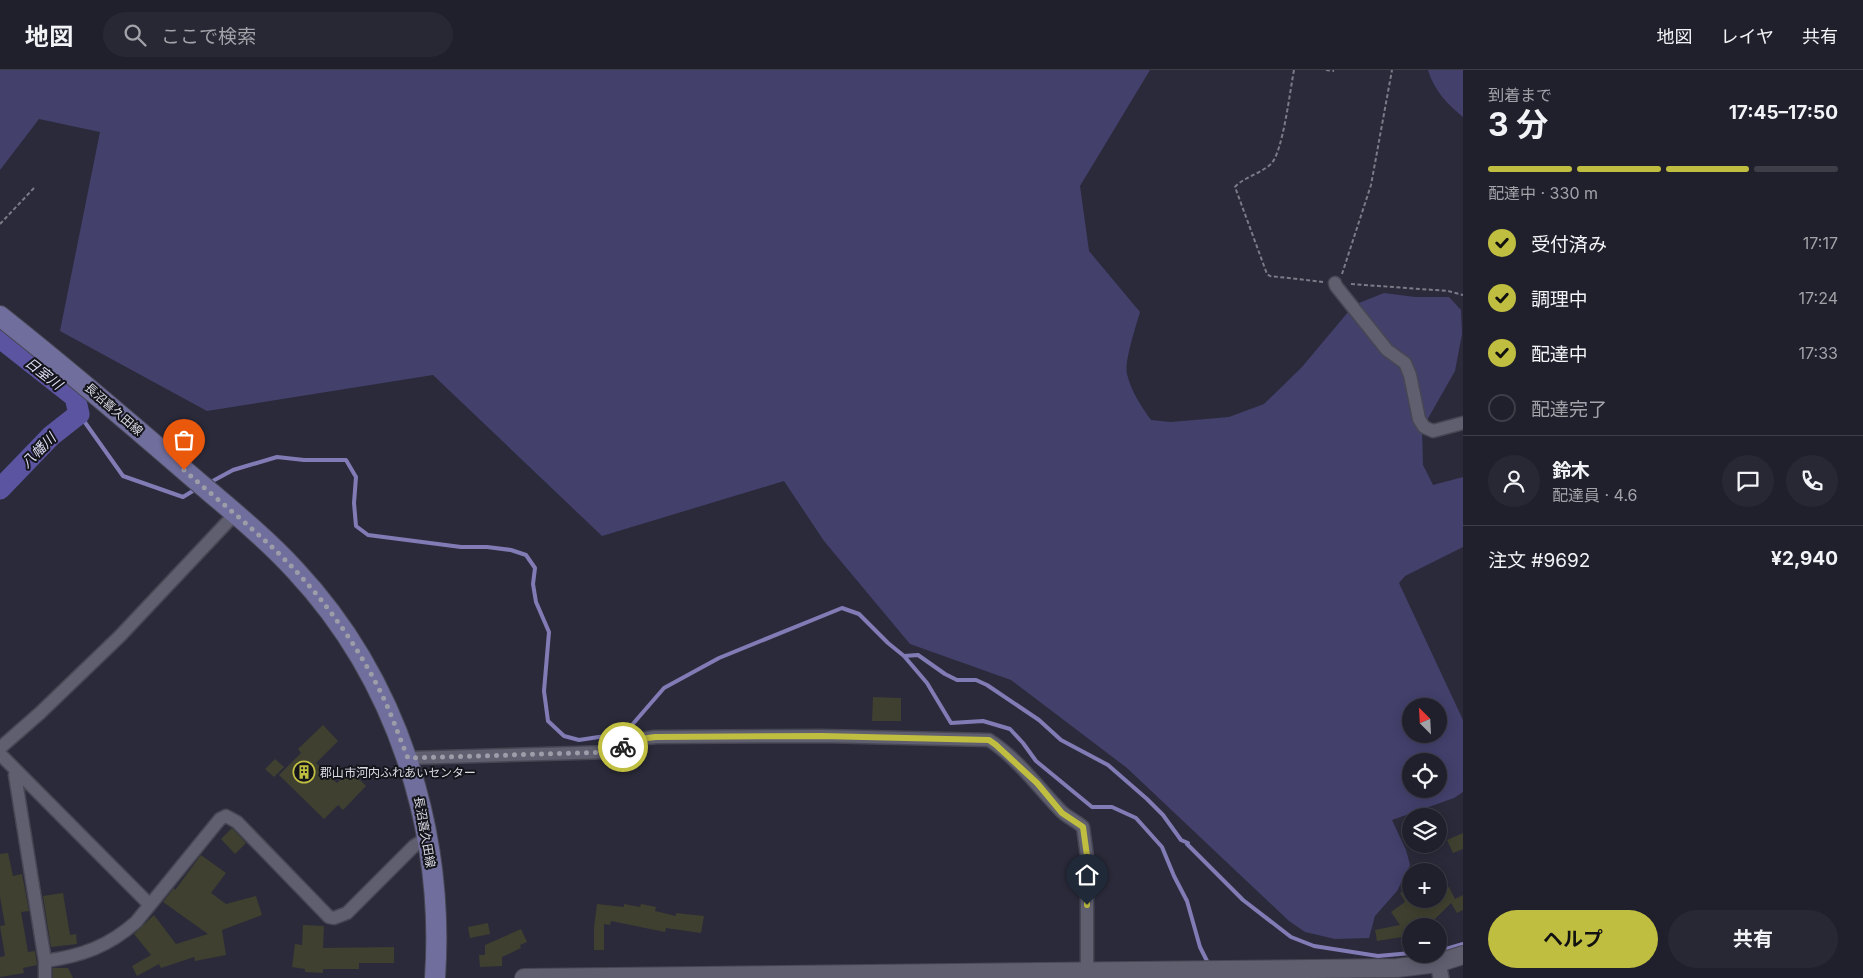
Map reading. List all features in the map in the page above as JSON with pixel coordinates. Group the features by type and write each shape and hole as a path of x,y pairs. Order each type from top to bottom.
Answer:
{"main road":[{"name":"長沼喜久田線","path":"0,316 76,377 296,570 346,634 382,695 408,758 417,788 435,893 435,978"},
{"path":"524,978 874,976 1087,971 1397,968 1440,971 1463,956"}],"street":[{"path":"1337,283 1336,286 1387,350 1405,362 1410,375 1419,419 1424,427 1433,431 1463,423"},
{"path":"0,748 40,713 120,636 234,514"},
{"path":"408,758 612,752 641,739 655,737 822,736 989,740 1037,783 1062,813 1083,827 1087,856 1087,971"},
{"path":"0,754 149,904"},
{"path":"16,770 15,775 45,961 45,978"},
{"path":"45,961 81,954 116,938 136,922 220,819 226,816 237,822 329,917 334,918 347,913 414,846 427,838"}],"path":[{"path":"1294,70 1282,137 1274,161 1235,188 1267,274 1270,276 1337,283 1448,291 1463,295"},
{"path":"1326,70 1334,70"},
{"path":"1337,283 1371,185 1392,70"},
{"path":"0,224 34,188"}],"shaded area":[{"path":"0,70 1150,70 1080,186 1089,251 1140,312 1129,353 1127,374 1140,404 1151,420 1171,422 1229,417 1264,404 1302,367 1354,305 1384,293 1415,297 1449,297 1461,310 1462,334 1455,371 1422,429 1423,465 1433,485 1463,477 1463,547 1405,576 1399,583 1463,720 1463,792 1454,798 1426,808 1402,808 1402,816 1392,820 1402,841 1402,853 1407,853 1409,863 1402,863 1402,881 1397,891 1375,916 1369,938 1335,939 1305,932 1289,921 1127,768 1011,680 910,644 824,541 784,481 602,536 433,375 207,411 60,331 100,132 39,119 0,170"},
{"path":"1428,70 1463,70 1463,117 1442,96"}],"building":[{"path":"873,697 901,698 901,721 872,721"},
{"name":"郡山市河内ふれあいセンター","path":"323,725 338,741 316,763 337,783 350,770 366,786 343,810 338,805 324,819 279,775 301,753 298,749"},
{"path":"275,759 284,767 274,777 265,769"},
{"path":"232,828 246,843 235,854 221,839"},
{"path":"1463,833 1463,849 1453,853 1447,840"},
{"path":"8,853 13,876 22,874 29,911 21,912 28,952 35,951 37,965 23,968 24,973 0,977 0,957 5,956 0,926 5,925 0,897 0,854"},
{"path":"201,855 226,873 211,893 226,904 256,896 262,915 222,930 226,955 195,961 194,957 161,968 159,964 137,976 132,966 151,955 134,934 154,915 176,944 208,934 163,902 174,888 175,890"},
{"path":"1449,887 1455,899 1463,895 1463,910 1457,913 1451,903 1447,907 1447,888"},
{"path":"63,893 70,935 76,934 77,944 51,947 43,896"},
{"path":"597,904 624,907 624,904 640,907 641,904 656,907 655,911 676,916 676,913 704,916 701,933 666,928 665,932 611,921 610,925 604,924 604,950 594,950"},
{"path":"1402,904 1402,908 1446,908 1436,918 1402,918 1402,937 1377,941 1375,930 1400,925 1391,912"},
{"path":"488,923 490,934 470,938 468,927"},
{"path":"303,925 324,926 323,948 394,947 394,963 359,963 359,969 323,969 323,973 305,972 305,969 292,967 295,944 302,945"},
{"path":"521,929 527,942 520,945 521,948 502,957 502,966 480,967 479,955 485,955 485,945"},
{"path":"53,968 68,968 73,978 53,978"}],"waterway":[{"name":"八幡川","path":"0,338 75,397 79,414 51,436 0,489"},
{"path":"79,414 123,476 183,497 196,489"},
{"path":"209,483 233,470 277,457 304,460 346,460 356,477 354,503 356,526 368,535 461,547 487,547 511,550 526,555 535,568 533,584 536,602 549,632 544,691 548,721 564,736 579,740 625,733 664,688 719,658 842,608 859,614 904,656 927,683 951,723 983,721 1010,729 1036,761 1092,807 1112,807 1136,818 1162,847 1187,901 1200,947 1209,965"},
{"path":"904,656 918,655 957,680 976,680 987,685 1039,720 1061,740 1108,765 1147,799 1163,815 1181,840 1188,843 1243,900 1291,937 1314,946 1378,956 1402,954"},
{"path":"1447,949 1463,944"}],"way so far":[{"path":"184,470 296,570 338,622 382,695 408,758 612,752 623,747"}],"place":[{"name":"郡山市河内ふれあいセンター","path":"304,772"}],"route":[{"path":"623,747 641,739 655,737 822,736 989,740 1037,783 1062,813 1083,827 1087,856 1087,905"}],"water label":[{"name":"日室川","path":"44,373"}]}
